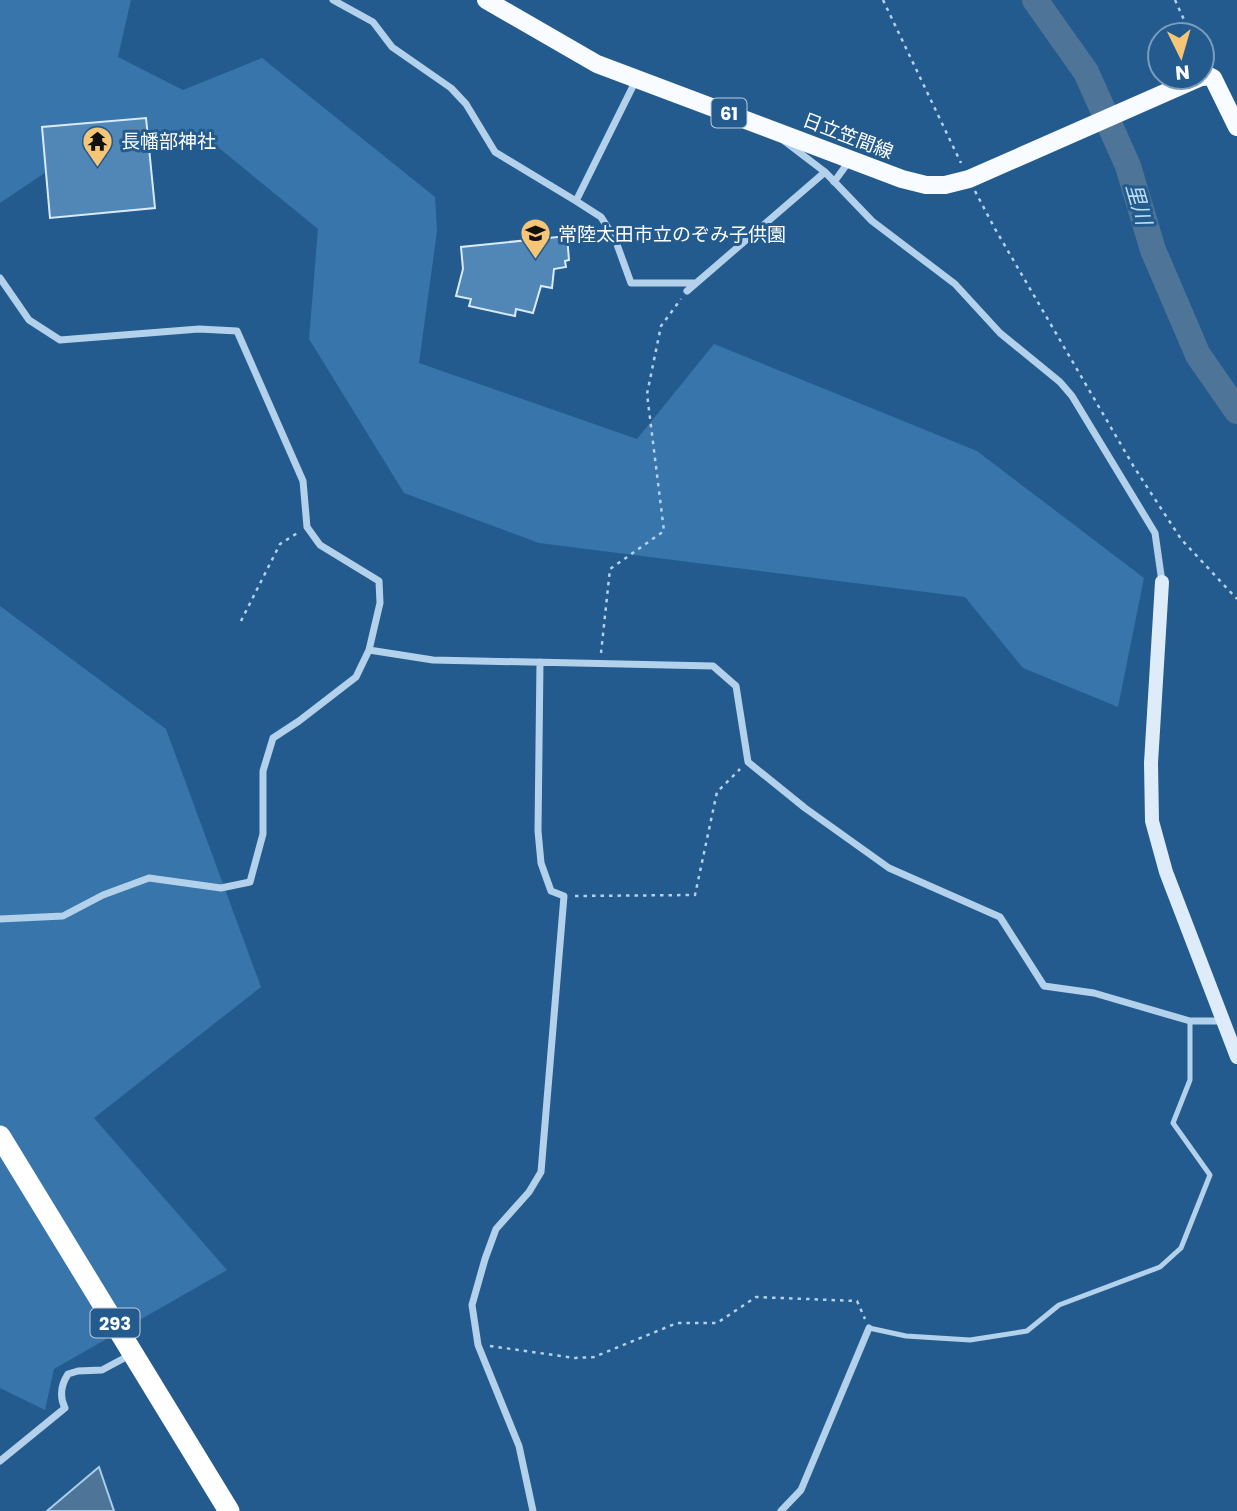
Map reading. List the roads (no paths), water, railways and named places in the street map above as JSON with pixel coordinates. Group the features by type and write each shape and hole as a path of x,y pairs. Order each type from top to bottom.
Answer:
{"highway":[{"name":"293","path":"0,1136 229,1511"}],"main road":[{"name":"日立笠間線","path":"486,0 597,64 902,179 926,185 945,185 976,176 1170,91"},
{"name":"日立笠間線","path":"1216,84 1237,127"}],"street":[{"path":"333,0 373,22 392,47 451,88 466,104 495,152 601,217 615,239 631,283 695,283"},
{"path":"576,201 636,79"},
{"path":"762,125 825,172 872,221 955,284 1000,333 1066,389 1155,533 1162,582 1151,763 1152,821 1166,873 1237,1056"},
{"path":"834,182 850,159"},
{"path":"687,290 825,172"},
{"path":"0,278 29,320 61,340 199,329 237,331 303,481 307,527 320,545 379,582 380,603 369,650 356,677 273,738 263,771 263,834 250,882 221,888 149,878 103,895 63,916 0,919"},
{"path":"369,650 433,660 713,666 736,686 748,762 805,808 889,868 1000,917 1044,986 1094,993 1190,1021 1222,1021"},
{"path":"533,1511 519,1446 478,1345 472,1305 496,1229 529,1192 541,1172 564,897 551,891 540,852 540,662"},
{"path":"780,1511 801,1490 869,1328"},
{"path":"0,1461 65,1408 61,1384 68,1374 102,1370 134,1353"}],"lane":[{"path":"869,1328 906,1336 970,1340 1027,1331 1059,1305 1160,1267 1181,1248 1210,1175 1173,1123 1190,1080 1190,1021"}],"waterway":[{"name":"里川","path":"1035,0 1086,72 1128,166 1153,250 1198,355 1237,411"}],"place":[{"name":"長幡部神社","path":"98,168"},
{"name":"常陸太田市立のぞみ子供園","path":"535,261"}]}
